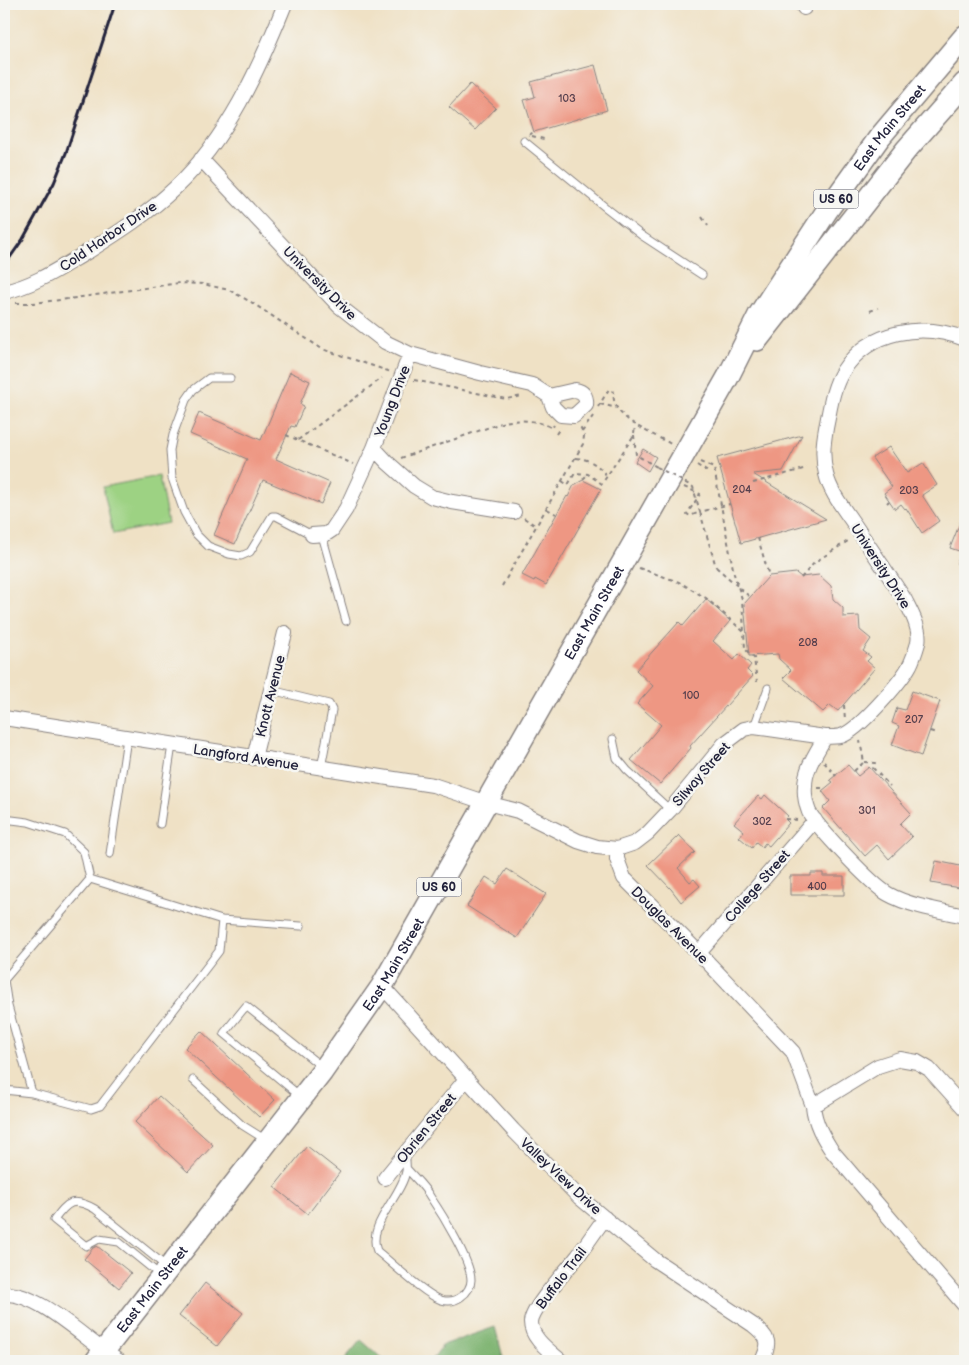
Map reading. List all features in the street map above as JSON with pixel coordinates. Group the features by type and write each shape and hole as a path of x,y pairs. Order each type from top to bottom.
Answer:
{"main road":[{"name":"East Main Street","path":"106,1358 166,1273 325,1069 382,986 728,377 759,315 822,218 879,138 965,36"},
{"name":"East Main Street","path":"728,377 906,150 965,82"}],"street":[{"name":"Cold Harbor Drive","path":"4,292 42,279 118,232 148,211 175,188 202,159 241,101 264,56 285,4"},
{"name":"University Drive","path":"202,159 339,306 385,342 410,354 532,385 548,396"},
{"name":"University Drive","path":"825,737 841,736 855,728 869,714 897,684 906,671 918,642 913,615 905,600 837,498 826,476 823,444 832,397 843,372 855,357 870,345 896,333 914,330 933,330 965,339"},
{"name":"Young Drive","path":"317,534 332,530 338,522 374,448 410,354"},
{"path":"575,390 586,396 586,405 566,418 554,407 548,396 575,390"},
{"name":"Young Drive","path":"374,448 414,486 432,497 514,512"},
{"name":"Knott Avenue","path":"254,758 285,634"},
{"name":"Langford Avenue","path":"4,718 433,785 487,803"},
{"path":"754,727 825,737 808,770 805,784 805,798 810,812 822,829 878,888 890,896 965,916"},
{"name":"Silway Street","path":"617,849 635,843 648,833 670,810 724,744 744,729 754,727"},
{"path":"487,803 518,811 578,842 597,847 617,849"},
{"name":"College Street","path":"699,953 815,820"},
{"name":"Douglas Avenue","path":"617,849 617,859 624,878 699,953 792,1052 813,1106 815,1118 822,1135 832,1151 965,1306"},
{"name":"Valley View Drive","path":"382,986 512,1130 572,1190 655,1260 754,1325 766,1335 768,1344 762,1361"},
{"path":"813,1106 878,1066 900,1059 917,1062 929,1069 965,1109"},
{"name":"Obrien Street","path":"385,1178 466,1078"},
{"name":"Buffalo Trail","path":"561,1361 540,1342 534,1332 531,1321 536,1309 605,1218"},
{"path":"4,1294 20,1296 44,1306 106,1358"}],"lane":[{"path":"524,141 641,235 702,275"},
{"path":"230,378 209,378 193,390 186,400 173,435 170,450 172,478 184,512 196,534 208,546 229,554 241,556 250,552 272,516 317,534 346,621"},
{"path":"754,727 768,688"},
{"path":"271,690 329,704 332,710 321,768"},
{"path":"110,854 127,738"},
{"path":"613,738 617,758 627,770 670,810"},
{"path":"160,824 172,745"},
{"path":"4,819 28,822 65,834 84,852 90,879"},
{"path":"90,879 222,920 301,926"},
{"path":"32,1092 8,1006 4,980 90,879"},
{"path":"4,1090 32,1092 91,1109 100,1106 219,951 222,920"},
{"path":"302,1098 224,1033 246,1006 325,1069"},
{"path":"193,1080 242,1125 268,1141"},
{"path":"405,1154 407,1168 404,1180 377,1227 374,1245 377,1251 439,1300 456,1300 468,1290 471,1280 467,1264 431,1197 407,1168"},
{"path":"70,1202 86,1204 166,1273 119,1242 99,1239 86,1246 54,1220 65,1205 70,1202"}],"path":[{"path":"529,135 534,132"},
{"path":"702,217 708,226"},
{"path":"14,303 68,299 178,283 203,284 229,290 251,302 322,349 389,372"},
{"path":"870,311 878,308"},
{"path":"298,440 382,378"},
{"path":"406,378 506,399 525,396"},
{"path":"582,432 610,389 614,392 613,396 620,413 635,424 671,444"},
{"path":"586,405 600,404 617,408"},
{"path":"502,586 584,441 582,432 566,418"},
{"path":"556,434 566,418"},
{"path":"387,462 504,422 514,420 543,423 552,428 566,418"},
{"path":"635,424 636,455 693,487 698,513 716,568 750,597"},
{"path":"286,435 364,469"},
{"path":"562,481 568,485 576,473 588,474 602,484 634,435"},
{"path":"575,458 591,461 598,465 608,476"},
{"path":"700,462 714,468 734,574 742,599 745,650 754,658 757,682"},
{"path":"697,465 706,471 709,466"},
{"path":"753,483 807,468"},
{"path":"583,480 588,474"},
{"path":"684,487 700,494 687,514 690,516 730,504"},
{"path":"546,509 556,514"},
{"path":"802,578 815,562 855,536"},
{"path":"758,538 769,576"},
{"path":"957,564 962,552"},
{"path":"639,568 680,582 706,598 744,632"},
{"path":"844,705 846,725"},
{"path":"930,731 936,734"},
{"path":"860,742 864,762"},
{"path":"824,762 836,776"},
{"path":"854,771 864,762 875,763 874,768 890,786"},
{"path":"813,787 826,788"},
{"path":"785,819 799,820"}],"green space":[{"path":"159,476 168,523 113,534 103,487"},
{"path":"495,1327 504,1361 431,1361 443,1345"},
{"path":"361,1340 385,1361 343,1361"}],"building":[{"path":"595,65 607,110 534,132 524,100 535,97 531,82"},
{"path":"470,84 496,108 475,130 449,107"},
{"path":"290,372 310,381 300,404 304,406 295,427 291,426 276,459 330,483 321,504 263,480 235,544 214,535 247,459 190,434 199,413 261,440"},
{"path":"802,435 783,471 753,474 826,519 741,543 717,458"},
{"path":"889,447 907,473 923,463 937,485 922,495 939,521 922,533 906,508 901,504 895,509 884,493 892,487 872,458"},
{"path":"643,449 656,457 648,471 635,462"},
{"path":"583,480 601,489 546,585 522,575 574,485"},
{"path":"965,510 965,553 950,548"},
{"path":"796,573 801,577 819,575 831,586 833,599 843,608 843,617 859,616 860,630 871,639 863,651 871,657 867,661 875,668 838,711 830,705 823,712 783,678 791,670 779,659 778,654 749,656 744,604 769,576"},
{"path":"706,599 730,621 713,641 734,660 739,654 751,665 747,670 753,676 690,746 691,748 660,784 631,760 661,725 637,704 653,686 636,670 679,622 683,626"},
{"path":"912,691 940,701 921,756 892,745 899,726 892,723 897,708 905,710"},
{"path":"848,765 858,776 869,767 911,813 900,824 912,837 889,859 877,845 865,856 823,808 830,801 822,791 833,782 830,780"},
{"path":"765,795 788,816 785,819 789,823 769,846 765,843 762,847 756,842 752,848 739,837 744,831 734,823 758,796 762,799"},
{"path":"679,835 695,852 678,868 690,882 694,879 700,886 681,902 648,865"},
{"path":"936,861 965,867 965,889 931,883"},
{"path":"507,869 546,894 517,938 467,906 486,877 497,884"},
{"path":"811,873 823,873 823,876 844,876 844,895 790,895 790,876 811,876"},
{"path":"201,1031 275,1100 259,1117 185,1048"},
{"path":"159,1096 213,1145 188,1172 135,1122"},
{"path":"307,1146 340,1172 308,1214 274,1187"},
{"path":"97,1246 131,1273 119,1288 84,1259"},
{"path":"205,1283 243,1313 217,1346 179,1316"}],"railway":[{"path":"4,266 23,239 54,183 66,153 115,4"}]}
